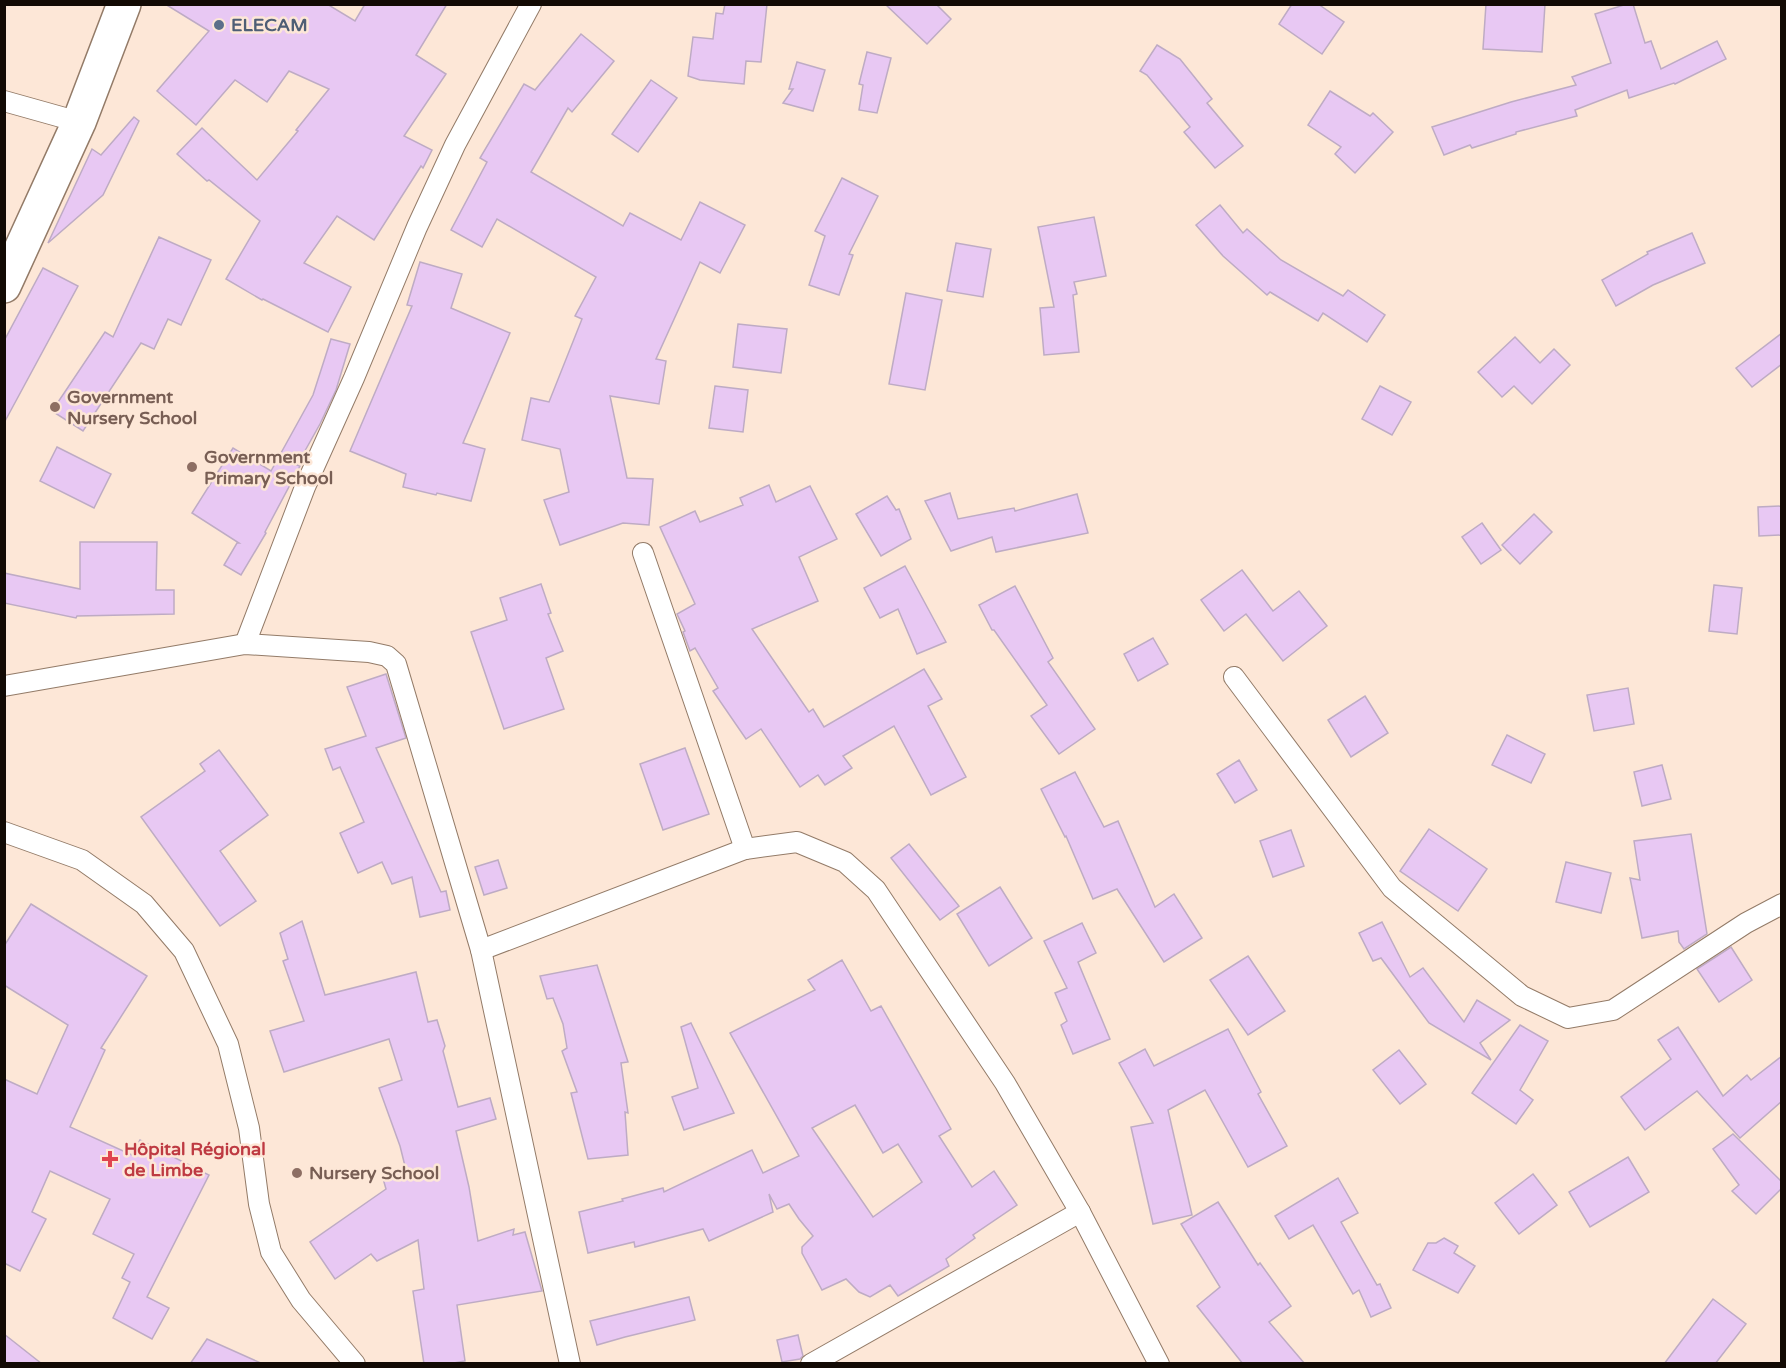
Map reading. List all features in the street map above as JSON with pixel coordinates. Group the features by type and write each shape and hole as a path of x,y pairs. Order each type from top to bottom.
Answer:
{"highway":[{"path":"4,286 79,122 124,4"}],"street":[{"path":"245,644 305,487 354,378 417,227 455,145 531,4"},
{"path":"4,100 79,122"},
{"path":"643,553 745,849"},
{"path":"4,686 245,644 369,652 387,656 396,664 481,950 570,1364"},
{"path":"1234,677 1392,888 1522,996 1568,1018 1613,1010 1746,922 1782,904"},
{"path":"4,832 82,860 144,904 184,951 228,1044 249,1128 259,1204 272,1252 301,1300 355,1364"},
{"path":"481,950 745,849 797,842 845,862 876,890 1005,1083 1080,1212 1159,1364"},
{"path":"811,1364 1080,1212"}],"building":[{"path":"165,4 327,4 355,21 365,4 447,4 416,55 446,74 404,136 432,150 423,168 421,166 374,240 337,216 304,263 351,287 328,332 262,300 226,279 260,221 209,180 207,181 177,154 202,128 257,180 329,89 289,71 267,102 235,80 196,125 157,91 209,31"},
{"path":"725,4 767,4 761,62 746,61 744,84 700,80 688,76 693,37 713,39 716,13 723,14"},
{"path":"885,4 936,4 951,19 927,44"},
{"path":"1292,4 1318,4 1344,22 1322,54 1279,24"},
{"path":"1486,4 1545,4 1542,52 1483,49"},
{"path":"1633,4 1645,43 1651,41 1661,69 1717,41 1726,59 1675,84 1629,98 1627,90 1575,110 1577,116 1516,132 1516,134 1472,148 1470,145 1444,155 1432,127 1511,102 1576,85 1572,77 1611,63 1595,14"},
{"path":"581,34 614,61 572,112 568,108 531,172 623,226 630,213 681,240 700,202 745,225 720,273 700,262 656,359 666,361 659,404 610,396 627,478 653,479 649,525 623,523 560,545 544,500 569,492 560,449 522,440 531,398 549,402 582,319 575,316 596,277 497,219 482,247 451,230 487,162 480,158 524,84 535,90"},
{"path":"1157,45 1180,59 1212,99 1207,103 1243,146 1215,168 1184,132 1190,127 1147,75 1140,71"},
{"path":"867,52 891,58 877,113 859,110 863,85 859,84"},
{"path":"797,62 825,70 813,111 783,103 793,89 789,89"},
{"path":"651,80 677,98 638,152 612,134"},
{"path":"1330,91 1370,116 1373,113 1393,132 1355,173 1335,154 1341,147 1308,125"},
{"path":"134,117 139,121 103,195 48,243 92,149 101,155"},
{"path":"842,178 878,196 849,254 853,255 839,295 809,285 825,236 815,231"},
{"path":"1220,205 1243,233 1247,229 1281,260 1343,296 1348,290 1385,315 1367,342 1323,313 1318,321 1270,292 1267,295 1223,256 1196,225"},
{"path":"1094,217 1106,276 1074,282 1077,294 1073,295 1079,352 1044,355 1040,308 1054,307 1038,227"},
{"path":"1692,233 1705,263 1653,285 1616,306 1602,280 1648,254 1647,252"},
{"path":"159,237 211,260 181,325 168,319 154,349 141,343 83,431 52,411 105,332 113,337"},
{"path":"956,243 991,249 983,297 947,291"},
{"path":"420,262 462,274 451,308 510,333 463,443 485,449 471,501 403,487 406,474 350,451 412,306 407,305"},
{"path":"43,268 78,286 4,423 4,341"},
{"path":"906,293 942,300 925,390 889,384"},
{"path":"738,324 787,329 781,373 733,367"},
{"path":"1782,333 1782,364 1752,387 1736,368"},
{"path":"1515,337 1540,363 1554,349 1570,365 1532,404 1514,386 1502,397 1478,372"},
{"path":"331,339 350,344 336,390 297,465 300,466 266,533 241,575 224,565 239,543 192,513 233,448 271,471 313,395"},
{"path":"715,386 748,390 743,432 709,428"},
{"path":"1380,386 1411,402 1392,435 1362,419"},
{"path":"57,447 111,474 94,508 40,481"},
{"path":"769,485 776,502 810,486 837,539 799,557 818,601 752,629 809,712 813,709 824,727 924,669 942,699 928,706 966,777 931,795 894,726 843,756 852,768 825,785 818,775 800,787 761,729 746,739 713,691 718,688 695,648 690,651 683,632 685,631 677,614 695,604 660,527 695,511 700,522 743,505 740,498"},
{"path":"950,493 958,519 1014,508 1015,511 1077,494 1088,533 996,552 992,537 951,551 925,501"},
{"path":"887,496 896,510 899,509 911,539 881,556 856,514"},
{"path":"1782,506 1782,535 1759,536 1758,507"},
{"path":"1534,514 1552,532 1520,564 1502,545"},
{"path":"1482,523 1501,550 1481,564 1462,537"},
{"path":"80,542 157,542 156,590 174,590 174,614 77,616 76,618 4,603 4,573 80,589"},
{"path":"905,566 946,642 917,654 898,609 880,618 864,588"},
{"path":"1242,570 1273,611 1299,591 1327,626 1283,661 1246,614 1224,631 1201,600"},
{"path":"541,584 551,613 548,614 563,651 546,658 564,709 504,729 471,632 507,620 500,598"},
{"path":"1714,585 1742,588 1737,634 1709,631"},
{"path":"1015,586 1053,658 1048,662 1095,729 1059,754 1031,716 1047,705 992,630 979,605"},
{"path":"1153,638 1168,664 1138,681 1124,654"},
{"path":"386,674 406,738 376,748 441,892 446,891 450,910 420,917 412,877 392,884 382,862 358,873 340,833 364,822 340,767 333,770 325,749 366,736 347,687"},
{"path":"1628,688 1634,724 1594,731 1587,695"},
{"path":"1365,696 1388,733 1351,757 1328,720"},
{"path":"1507,735 1545,754 1531,783 1492,765"},
{"path":"685,748 709,814 663,830 640,764"},
{"path":"219,750 268,815 220,851 256,901 220,926 141,817 205,771 200,764"},
{"path":"1239,760 1257,790 1235,803 1217,774"},
{"path":"1662,765 1671,799 1642,806 1634,772"},
{"path":"1075,772 1104,827 1118,821 1155,907 1174,894 1202,938 1164,962 1117,889 1093,899 1066,836 1041,789"},
{"path":"1429,829 1487,869 1458,911 1400,871"},
{"path":"1291,830 1304,866 1273,877 1260,841"},
{"path":"1691,834 1707,934 1684,949 1679,942 1678,931 1642,938 1630,878 1640,880 1634,841"},
{"path":"909,844 959,906 940,920 891,858"},
{"path":"498,860 507,888 484,895 475,867"},
{"path":"1566,862 1611,873 1601,913 1556,902"},
{"path":"1000,887 1032,938 989,966 957,914"},
{"path":"31,904 147,976 101,1048 105,1050 70,1127 132,1155 140,1140 209,1175 147,1297 169,1308 152,1339 113,1318 130,1282 122,1278 134,1254 93,1234 110,1199 50,1171 32,1212 46,1219 20,1271 4,1263 4,1079 37,1094 68,1025 4,985 4,946"},
{"path":"302,921 325,995 416,972 428,1022 437,1020 458,1107 490,1098 496,1119 456,1131 478,1241 514,1229 513,1235 525,1232 542,1291 457,1305 465,1361 424,1364 413,1291 424,1289 418,1240 377,1261 371,1254 335,1279 310,1242 386,1189 382,1175 406,1170 400,1146 379,1088 402,1080 389,1039 284,1072 270,1031 304,1021 283,961 288,959 280,933"},
{"path":"1382,922 1410,977 1423,968 1464,1022 1477,1000 1510,1020 1480,1043 1491,1060 1429,1023 1381,958 1373,961 1359,933"},
{"path":"1082,923 1096,953 1078,962 1110,1039 1073,1054 1061,1025 1067,1021 1055,993 1067,988 1044,941"},
{"path":"1731,947 1752,980 1719,1002 1697,969"},
{"path":"1248,956 1285,1011 1248,1035 1210,980"},
{"path":"842,960 871,1011 881,1006 951,1129 939,1136 972,1187 994,1171 1017,1205 973,1235 975,1238 946,1259 949,1266 898,1296 890,1285 870,1297 859,1292 846,1279 822,1290 802,1253 802,1247 813,1236 789,1204 777,1209 769,1194 773,1212 709,1241 703,1229 635,1247 634,1242 588,1253 579,1212 663,1188 664,1192 752,1150 763,1173 799,1156 730,1033 815,990 808,980","holes":["855,1105 883,1153 898,1144 922,1182 873,1217 812,1128"]},
{"path":"597,965 628,1062 621,1063 628,1113 625,1112 628,1155 588,1159 571,1093 577,1092 562,1051 567,1048 563,1024 553,998 547,999 540,976"},
{"path":"691,1023 734,1113 684,1130 672,1097 698,1088 681,1027"},
{"path":"1520,1025 1548,1041 1520,1090 1533,1100 1516,1124 1472,1093"},
{"path":"1678,1027 1723,1096 1747,1075 1751,1080 1782,1056 1782,1101 1740,1138 1697,1091 1645,1130 1621,1097 1671,1059 1658,1040"},
{"path":"1228,1029 1261,1092 1258,1094 1287,1146 1248,1167 1205,1090 1168,1110 1192,1215 1153,1224 1131,1127 1153,1123 1119,1063 1145,1049 1154,1066"},
{"path":"1399,1050 1426,1084 1400,1104 1373,1070"},
{"path":"1733,1134 1782,1182 1782,1188 1756,1214 1732,1191 1739,1185 1713,1149"},
{"path":"1628,1157 1649,1192 1590,1227 1569,1192"},
{"path":"1533,1174 1557,1205 1519,1234 1495,1203"},
{"path":"1338,1178 1358,1213 1341,1222 1377,1285 1380,1284 1391,1308 1371,1317 1359,1290 1353,1294 1313,1225 1289,1239 1275,1216"},
{"path":"1218,1202 1258,1265 1260,1263 1291,1306 1269,1322 1305,1364 1243,1364 1197,1306 1220,1287 1181,1224"},
{"path":"1444,1238 1458,1246 1454,1253 1475,1266 1458,1293 1413,1270 1428,1243 1436,1243"},
{"path":"689,1297 695,1320 597,1345 590,1321"},
{"path":"1713,1299 1746,1324 1715,1364 1664,1364"},
{"path":"4,1334 42,1364 4,1364"},
{"path":"798,1335 803,1356 800,1359 782,1362 777,1340"},
{"path":"207,1339 263,1364 190,1364"}],"place":[{"name":"ELECAM","path":"219,25"},
{"name":"Government Nursery School","path":"55,407"},
{"name":"Government Primary School","path":"192,467"},
{"name":"Hôpital Régional de Limbe","path":"110,1159"},
{"name":"Nursery School","path":"297,1173"}]}
